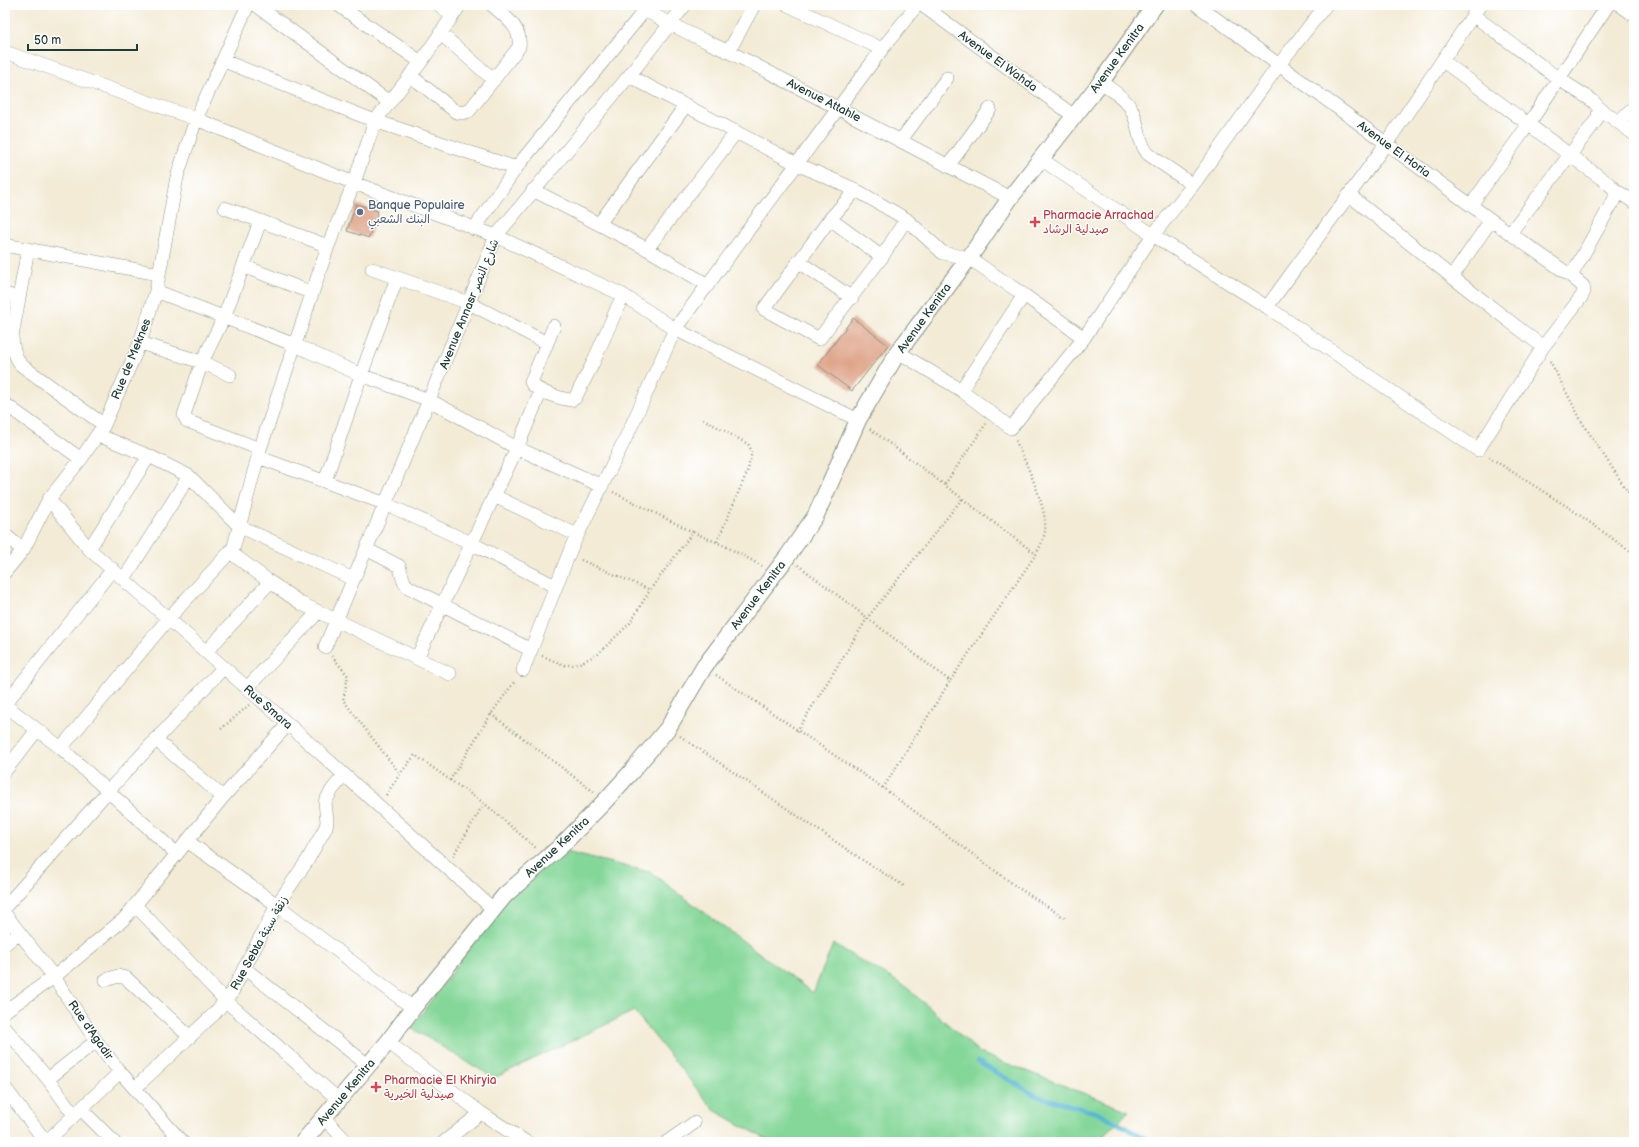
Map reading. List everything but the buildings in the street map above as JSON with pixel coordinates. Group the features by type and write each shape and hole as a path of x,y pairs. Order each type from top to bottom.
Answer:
{"street":[{"name":"Rue de Meknes","path":"5,572 23,550 49,499 81,459 101,430 140,343 156,291 177,176 196,119 224,61 248,5"},
{"path":"256,5 389,102"},
{"path":"338,5 421,62"},
{"path":"439,5 452,16"},
{"path":"61,748 168,619 230,552 235,542 259,453 312,293 328,246 354,183 375,121 421,62 460,5"},
{"path":"410,75 456,112 462,114 469,111 519,47 520,40 515,26 492,5"},
{"name":"Avenue Annasr شارع النصر","path":"325,647 353,578 386,504 496,236 629,76 685,5"},
{"path":"729,51 754,5"},
{"path":"788,5 882,49"},
{"path":"523,670 568,555 630,428 675,329 916,5"},
{"name":"Avenue El Wahda","path":"922,5 1074,116"},
{"name":"Avenue Kenitra","path":"303,1142 388,1042 413,1008 505,895 547,858 605,801 668,728 704,667 775,574 816,515 858,420 898,352 969,258 1010,198 1101,82 1155,5"},
{"name":"Avenue El Horia","path":"1197,5 1278,66 1583,286 1584,291 1582,296 1543,347"},
{"path":"898,352 961,390 1011,428 1084,338 1153,235 1193,185 1278,66 1326,5"},
{"path":"1471,205 1528,125 1608,5"},
{"path":"1620,5 1634,15"},
{"name":"Avenue Annasr شارع النصر","path":"474,229 516,168 644,7"},
{"name":"Avenue Attahle","path":"644,7 671,24 729,51 1010,198"},
{"path":"1267,307 1386,144 1476,10 1559,79 1593,101 1599,108 1634,134"},
{"path":"440,33 494,80"},
{"path":"5,52 196,119 354,183 496,236 623,295 675,329 858,420"},
{"path":"224,61 375,121 516,168"},
{"path":"1443,61 1528,125 1570,154 1610,184 1615,190 1634,202"},
{"path":"629,76 797,164 856,190 906,219 943,252 969,258 1024,294 1084,338"},
{"path":"901,140 947,78"},
{"path":"1101,82 1130,107 1138,129 1142,147 1148,154 1193,185"},
{"path":"599,224 686,105"},
{"path":"1618,122 1634,107"},
{"path":"1510,233 1595,122 1598,117 1599,108"},
{"path":"948,166 990,109"},
{"path":"647,249 736,132"},
{"path":"1041,158 1153,235 1267,307 1478,450 1543,347 1349,195"},
{"path":"533,190 647,249 708,285"},
{"path":"856,190 830,219 764,308 819,339 882,257 906,219"},
{"path":"1571,276 1615,198 1615,190"},
{"path":"225,208 328,246"},
{"path":"830,219 882,257"},
{"path":"1452,277 1492,220"},
{"path":"260,222 224,317 202,362 185,411 184,416 186,420 259,453 386,504 471,543 555,586"},
{"path":"5,245 159,274"},
{"path":"28,249 11,296 12,347 15,357 21,365 101,430 189,476 239,526 353,578"},
{"path":"798,261 852,298"},
{"path":"243,266 312,293"},
{"path":"372,269 469,303 547,343"},
{"path":"325,480 361,375 397,278"},
{"path":"156,291 295,345 361,375 429,400 517,448 602,486"},
{"path":"961,390 1024,294"},
{"path":"554,326 531,380 533,387 541,391 566,400 571,400 575,398 592,365 623,295"},
{"path":"140,343 202,362 230,375"},
{"path":"417,658 517,448 541,391"},
{"path":"5,404 81,459"},
{"path":"89,549 149,456"},
{"path":"124,579 189,476"},
{"path":"494,496 577,535"},
{"name":"Rue Smara","path":"49,499 89,549 258,697 493,909"},
{"path":"5,534 23,550"},
{"path":"366,549 399,566 404,582 408,587 531,650"},
{"path":"230,552 270,582 318,612 450,674"},
{"path":"113,569 5,704 61,748 177,854"},
{"path":"206,652 270,582"},
{"path":"247,688 318,612"},
{"path":"5,907 108,790 224,667"},
{"path":"5,1012 54,977 110,932 135,906 223,797 288,724"},
{"path":"5,771 37,730"},
{"path":"155,739 223,797"},
{"name":"Rue Sebta زنقة سبتة","path":"134,1088 190,1037 226,1001 277,905 308,861 326,827 327,821 325,802 344,775"},
{"path":"187,841 277,905 413,1008"},
{"path":"135,906 226,1001 339,1100"},
{"name":"Rue d'Agadir","path":"5,914 54,977 96,1041 120,1072 182,1142"},
{"path":"5,944 19,932"},
{"path":"244,968 368,1065"},
{"path":"106,980 118,976 126,978 190,1037"},
{"path":"5,1028 77,1112 114,1142"},
{"path":"48,1079 96,1041"},
{"path":"388,1042 481,1113 526,1142"},
{"path":"5,1088 46,1142 120,1072"},
{"path":"444,1142 481,1113"},
{"path":"324,1118 347,1142"},
{"path":"667,1142 694,1123"}],"path":[{"path":"1543,347 1582,422 1634,501"},
{"path":"946,484 993,414"},
{"path":"703,419 748,444 752,451 748,470 717,542"},
{"path":"858,420 946,484 962,499 1036,554"},
{"path":"883,788 950,681 1036,554 1045,532 1045,521 1042,505 1011,428"},
{"path":"1478,450 1571,509 1634,554"},
{"path":"602,486 693,532 717,542 775,574"},
{"path":"797,731 868,617 962,499"},
{"path":"531,650 564,665 576,665 598,654 630,623 650,590 693,532"},
{"path":"568,555 650,590"},
{"path":"787,557 868,617 950,681"},
{"path":"325,647 348,676 343,700 400,774"},
{"path":"704,667 883,788 1017,886 1065,918"},
{"path":"450,780 491,714 523,670"},
{"path":"221,729 258,697"},
{"path":"491,714 605,801"},
{"path":"668,728 864,861 906,887"},
{"path":"380,806 400,774 415,755 484,803 547,858"},
{"path":"446,868 484,803"}],"green space":[{"path":"544,847 650,872 813,993 833,944 906,987 980,1053 1129,1111 1097,1142 771,1142 714,1110 634,1011 494,1078 411,1028"}],"waterway":[{"path":"978,1062 1037,1096 1101,1114 1152,1142"}],"place":[{"name":"Banque Populaire البنك الشعبي","path":"360,212"},
{"name":"Pharmacie Arrachad صيدلية الرشاد","path":"1035,222"},
{"name":"Pharmacie El Khiryia صيدلية الخيرية","path":"376,1087"}]}
